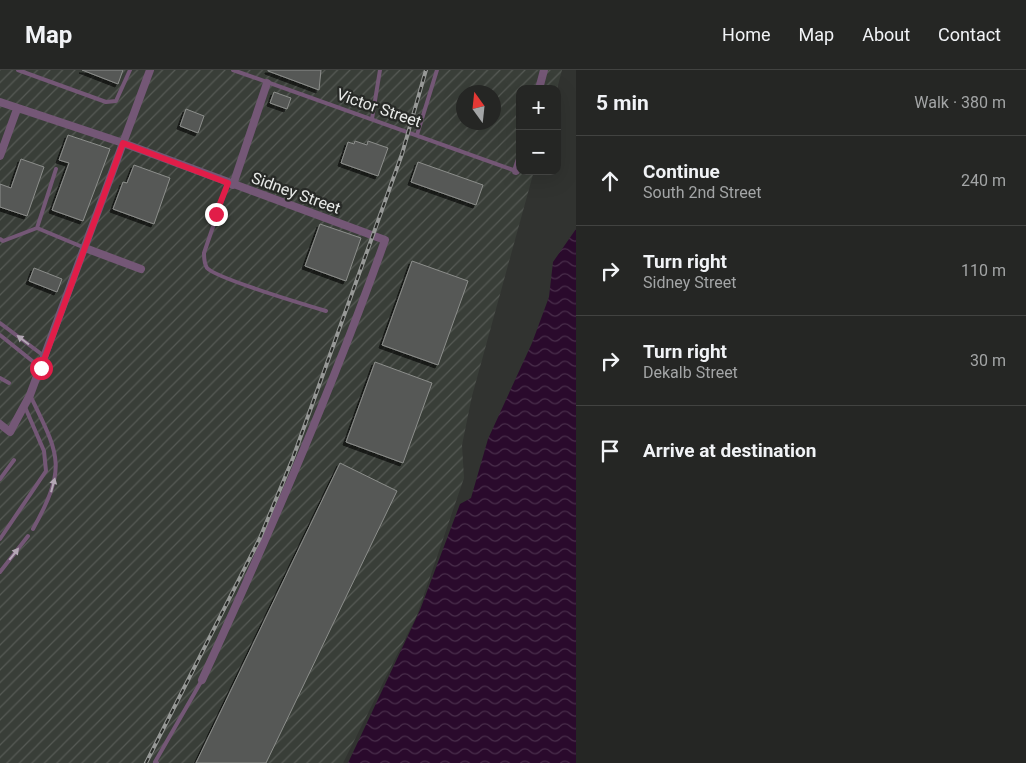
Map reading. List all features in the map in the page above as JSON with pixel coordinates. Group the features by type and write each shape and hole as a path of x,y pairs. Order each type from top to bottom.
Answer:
{"street":[{"path":"0,424 10,432 30,395 150,70"},
{"path":"540,85 544,70"},
{"path":"231,184 267,83"},
{"name":"Sidney Street","path":"0,102 123,143 385,240 343,356 265,544 202,680"},
{"path":"0,156 18,109"},
{"path":"85,248 142,269"}],"lane":[{"path":"18,70 106,102 116,101 130,70"},
{"name":"Victor Street","path":"233,70 516,171"},
{"path":"372,119 380,70"},
{"path":"417,135 437,70"},
{"path":"37,228 56,169"},
{"path":"231,184 216,214 204,253 204,262 208,269 230,279 326,311"},
{"path":"0,240 3,241 37,228 85,248"},
{"path":"0,323 45,358"},
{"path":"0,335 41,368"},
{"path":"0,378 9,383"},
{"path":"30,395 56,450 57,467 47,501 33,529"},
{"path":"0,539 46,472 44,451 24,405"},
{"path":"0,479 14,460"},
{"path":"0,572 28,536"},
{"path":"156,763 202,680"}],"shaded area":[{"path":"0,70 562,70 558,85 516,85 516,175 533,175 472,396 462,445 464,478 417,615 343,763 0,763"}],"water":[{"path":"576,229 576,763 348,763 420,610 460,504 471,498 488,439 532,343 549,297 553,262"}],"building":[{"path":"82,70 123,70 118,84"},
{"path":"321,70 319,90 268,71"},
{"path":"274,92 291,98 287,109 270,103"},
{"path":"186,109 204,116 198,133 180,126"},
{"path":"68,135 110,149 83,221 52,210 69,163 59,160"},
{"path":"355,141 367,145 368,141 388,148 378,176 341,163 348,142 354,144"},
{"path":"21,159 44,167 27,216 0,207 0,184 11,188"},
{"path":"418,162 483,185 476,205 411,182"},
{"path":"134,165 170,178 154,224 113,209 123,182 127,183"},
{"path":"320,224 361,238 346,281 305,266"},
{"path":"412,261 468,281 438,365 382,345"},
{"path":"34,268 62,279 57,292 29,281"},
{"path":"375,362 432,383 403,463 346,442"},
{"path":"340,463 397,491 266,763 196,763"}],"railway":[{"path":"146,763 260,538 293,458 402,154 426,70"}],"route":[{"path":"41,368 123,143 228,183 216,214"}]}
